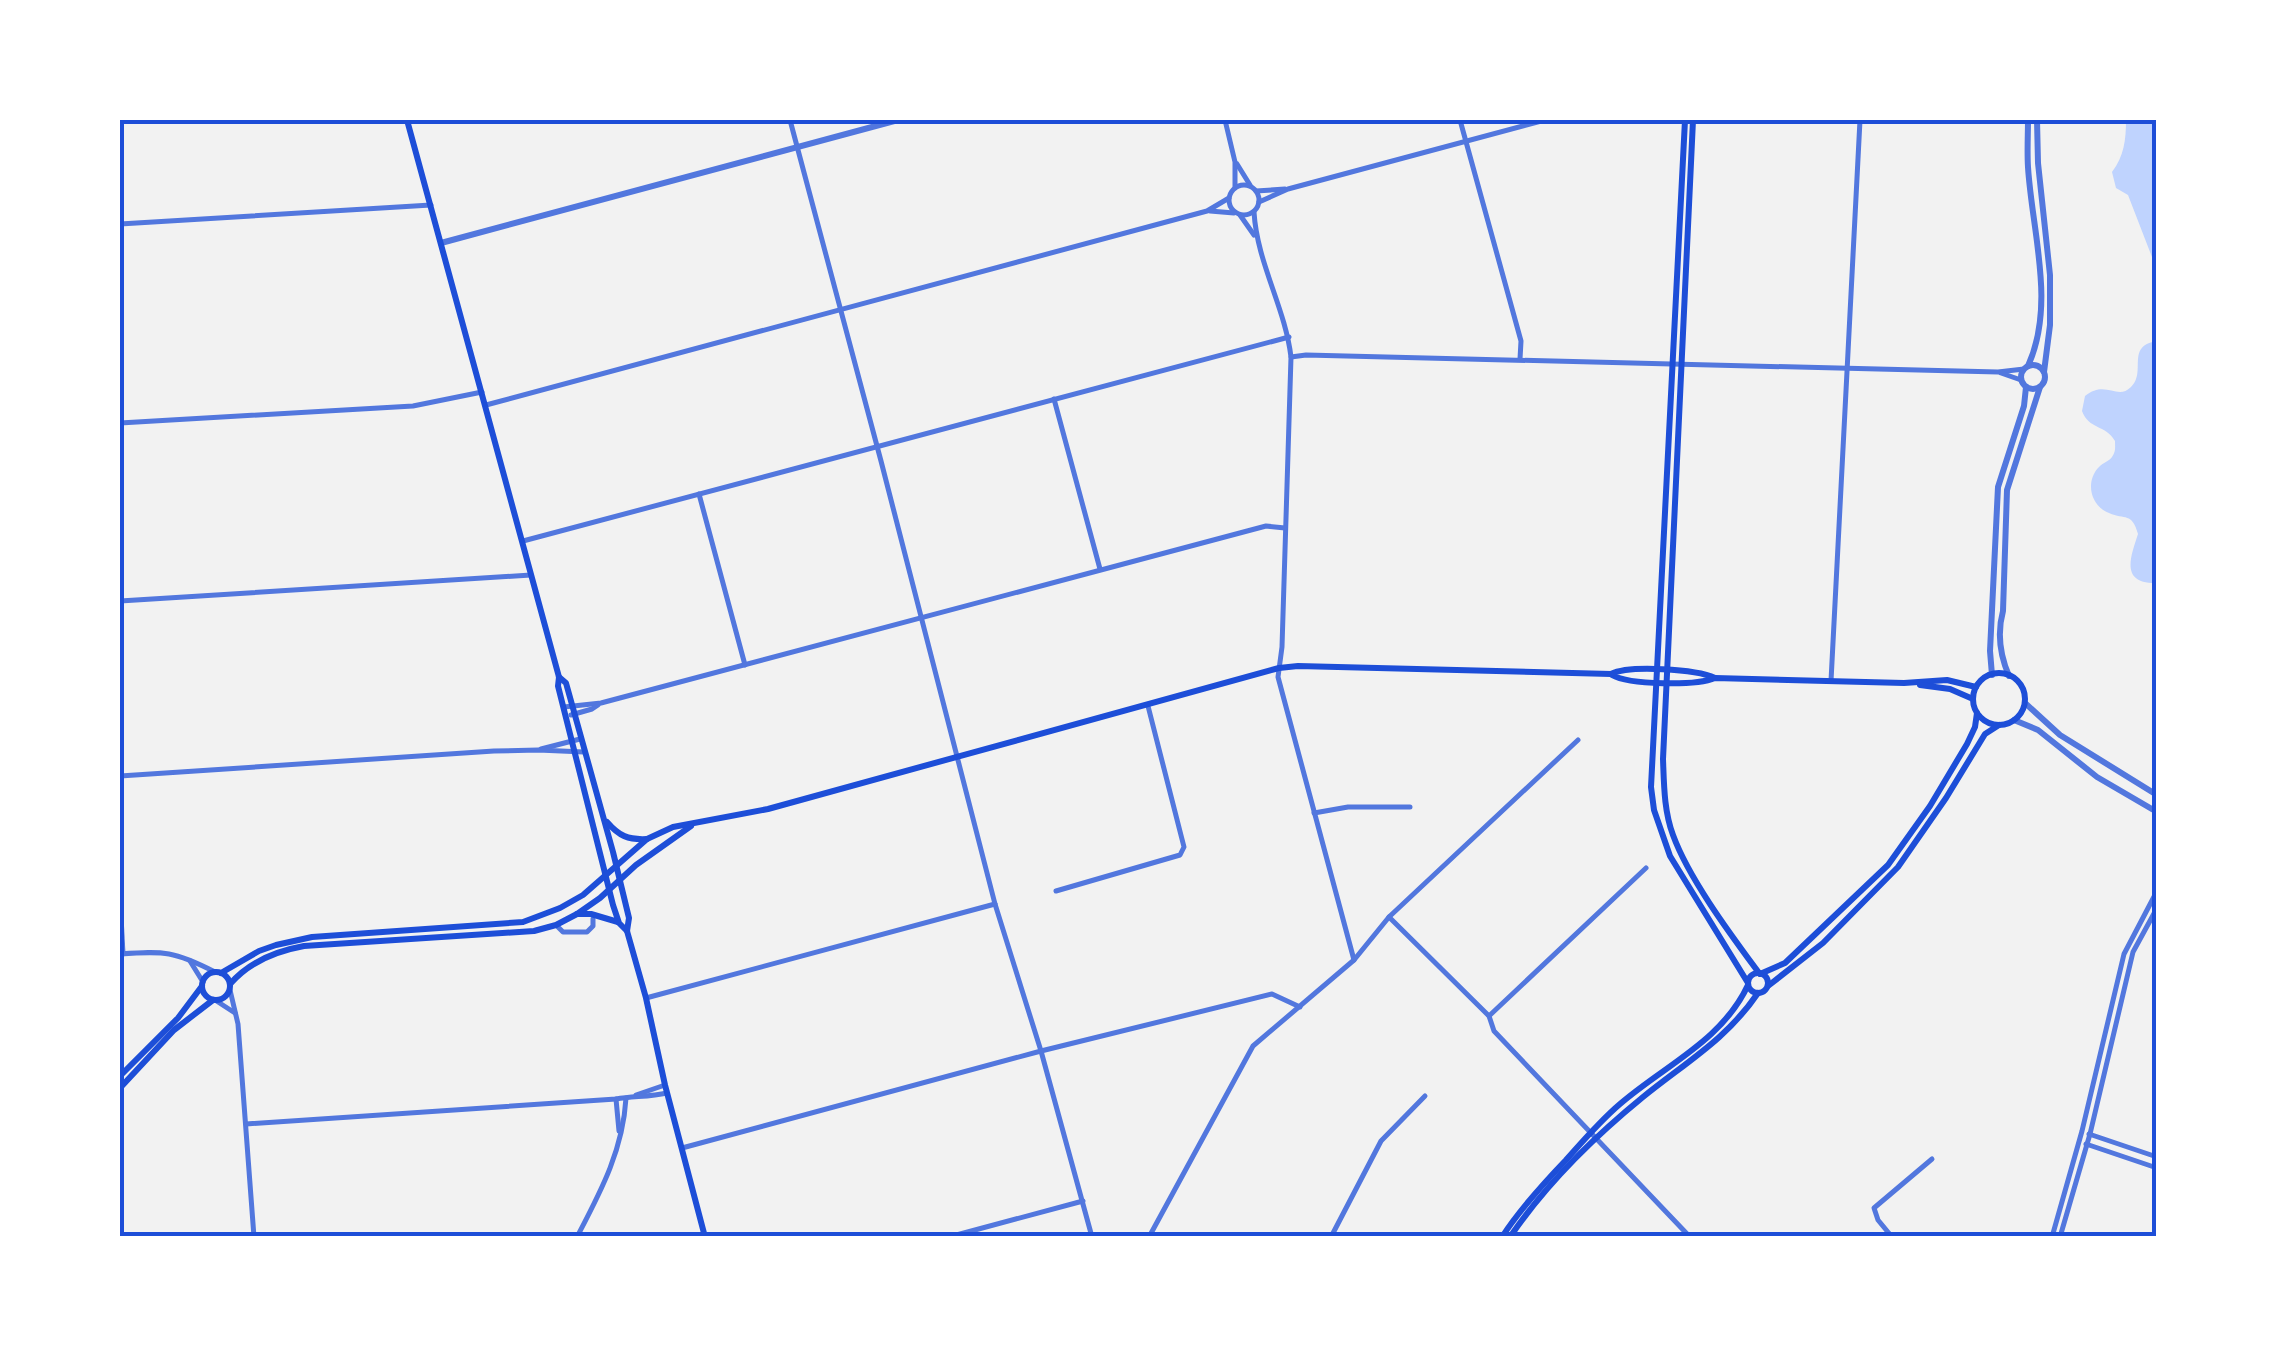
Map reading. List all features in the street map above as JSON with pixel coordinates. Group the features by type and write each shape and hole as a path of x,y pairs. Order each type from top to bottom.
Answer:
{"main road":[{"path":"407,120 559,677 566,683 576,739 603,817 629,918 627,931 705,1237"},
{"path":"1685,120 1663,759 1666,804 1672,834 1684,862 1766,977 1768,986"},
{"path":"1693,120 1651,787 1654,810 1670,856 1752,992 1758,994"},
{"path":"1661,604 1670,605"},
{"path":"120,1076 178,1018 207,975 276,945 312,937 523,922 583,895 647,839 673,827 768,809 1278,668 1610,674 1620,669 1704,673 1715,678 1904,683 1947,680 1976,687"},
{"path":"1610,674 1620,680 1668,683 1704,683 1715,678"},
{"path":"1502,1237 1526,1204 1594,1134 1734,1026 1758,994 1824,943 1898,868 1985,734 2019,716 2025,703 2023,690 2010,676 1992,674 1976,687 1973,699 1982,719 1998,725"},
{"path":"1904,683 1950,689 1973,699"},
{"path":"1510,1237 1618,1106 1722,1025 1739,1004 1751,976 1785,962 1888,865 1967,744 1977,713"},
{"path":"580,753 619,923"},
{"path":"1650,759 1663,759"},
{"path":"603,817 617,834 647,839"},
{"path":"120,1088 174,1030 214,1000 226,996 238,975 259,960 304,946 517,934 556,924 577,914 692,825"},
{"path":"577,914 592,914 619,923 627,931"},
{"path":"218,972 228,977 230,987"},
{"path":"202,984 205,995 214,1000"}],"street":[{"path":"790,120 995,904 1092,1237"},
{"path":"442,244 898,120"},
{"path":"486,405 1207,211 1229,198 1235,188 1235,162 1225,120"},
{"path":"1460,120 1521,342 1520,359"},
{"path":"1354,960 1280,688 1291,357 1289,337 1256,237 1254,212 1260,202 1288,189 1545,120"},
{"path":"1831,681 1860,120"},
{"path":"1992,674 1998,488 2024,406 2026,368 2039,338 2042,311 2027,164 2028,120"},
{"path":"2010,676 2000,647 1999,625 2003,611 2007,490 2045,381 2050,326 2050,275 2037,120"},
{"path":"1235,162 1260,202"},
{"path":"1235,188 1243,185 1254,189 1288,189"},
{"path":"1229,198 1230,206 1256,237"},
{"path":"120,224 431,205"},
{"path":"1207,211 1254,212"},
{"path":"523,541 1289,337"},
{"path":"1291,357 1998,372 2039,366 2044,372"},
{"path":"1998,372 2033,389 2040,387"},
{"path":"120,423 413,406 482,392"},
{"path":"1054,399 1100,569"},
{"path":"699,494 745,665"},
{"path":"569,711 1266,526 1285,528"},
{"path":"120,601 532,575"},
{"path":"2025,703 2060,734 2157,795"},
{"path":"1056,891 1180,855 1184,847 1148,706"},
{"path":"2014,720 2038,730 2097,777 2157,812"},
{"path":"538,750 576,739"},
{"path":"1149,1237 1253,1046 1354,960 1390,917 1578,740"},
{"path":"120,776 538,750 580,753"},
{"path":"1314,814 1348,807 1410,807"},
{"path":"1489,1016 1646,868"},
{"path":"2086,1133 2124,954 2157,890"},
{"path":"120,898 121,954 162,952 218,972"},
{"path":"646,998 995,904"},
{"path":"2052,1237 2086,1133 2133,952 2157,908"},
{"path":"1390,917 1489,1016 1494,1031 1690,1237"},
{"path":"556,924 563,932 587,932 593,919"},
{"path":"188,959 202,984"},
{"path":"230,987 238,1024 254,1237"},
{"path":"682,1148 1040,1051 1272,994 1300,1006"},
{"path":"214,1000 235,1013"},
{"path":"246,1124 616,1099 666,1089"},
{"path":"1331,1237 1381,1142 1425,1096"},
{"path":"577,1237 614,1162 630,1097"},
{"path":"616,1099 619,1139"},
{"path":"2086,1133 2157,1157"},
{"path":"2083,1143 2157,1168"},
{"path":"2060,1237 2083,1143"},
{"path":"1892,1237 1874,1208 1932,1159"},
{"path":"949,1237 1083,1201"}],"water":[{"path":"2126,120 2157,120 2157,270 2128,195 2116,188 2112,172 2124,148"},
{"path":"2157,341 2157,583 2145,582 2132,574 2131,559 2138,534 2133,522 2103,510 2094,499 2092,479 2112,457 2115,441 2082,411 2085,396 2092,391 2121,392 2131,387 2142,348"}]}
